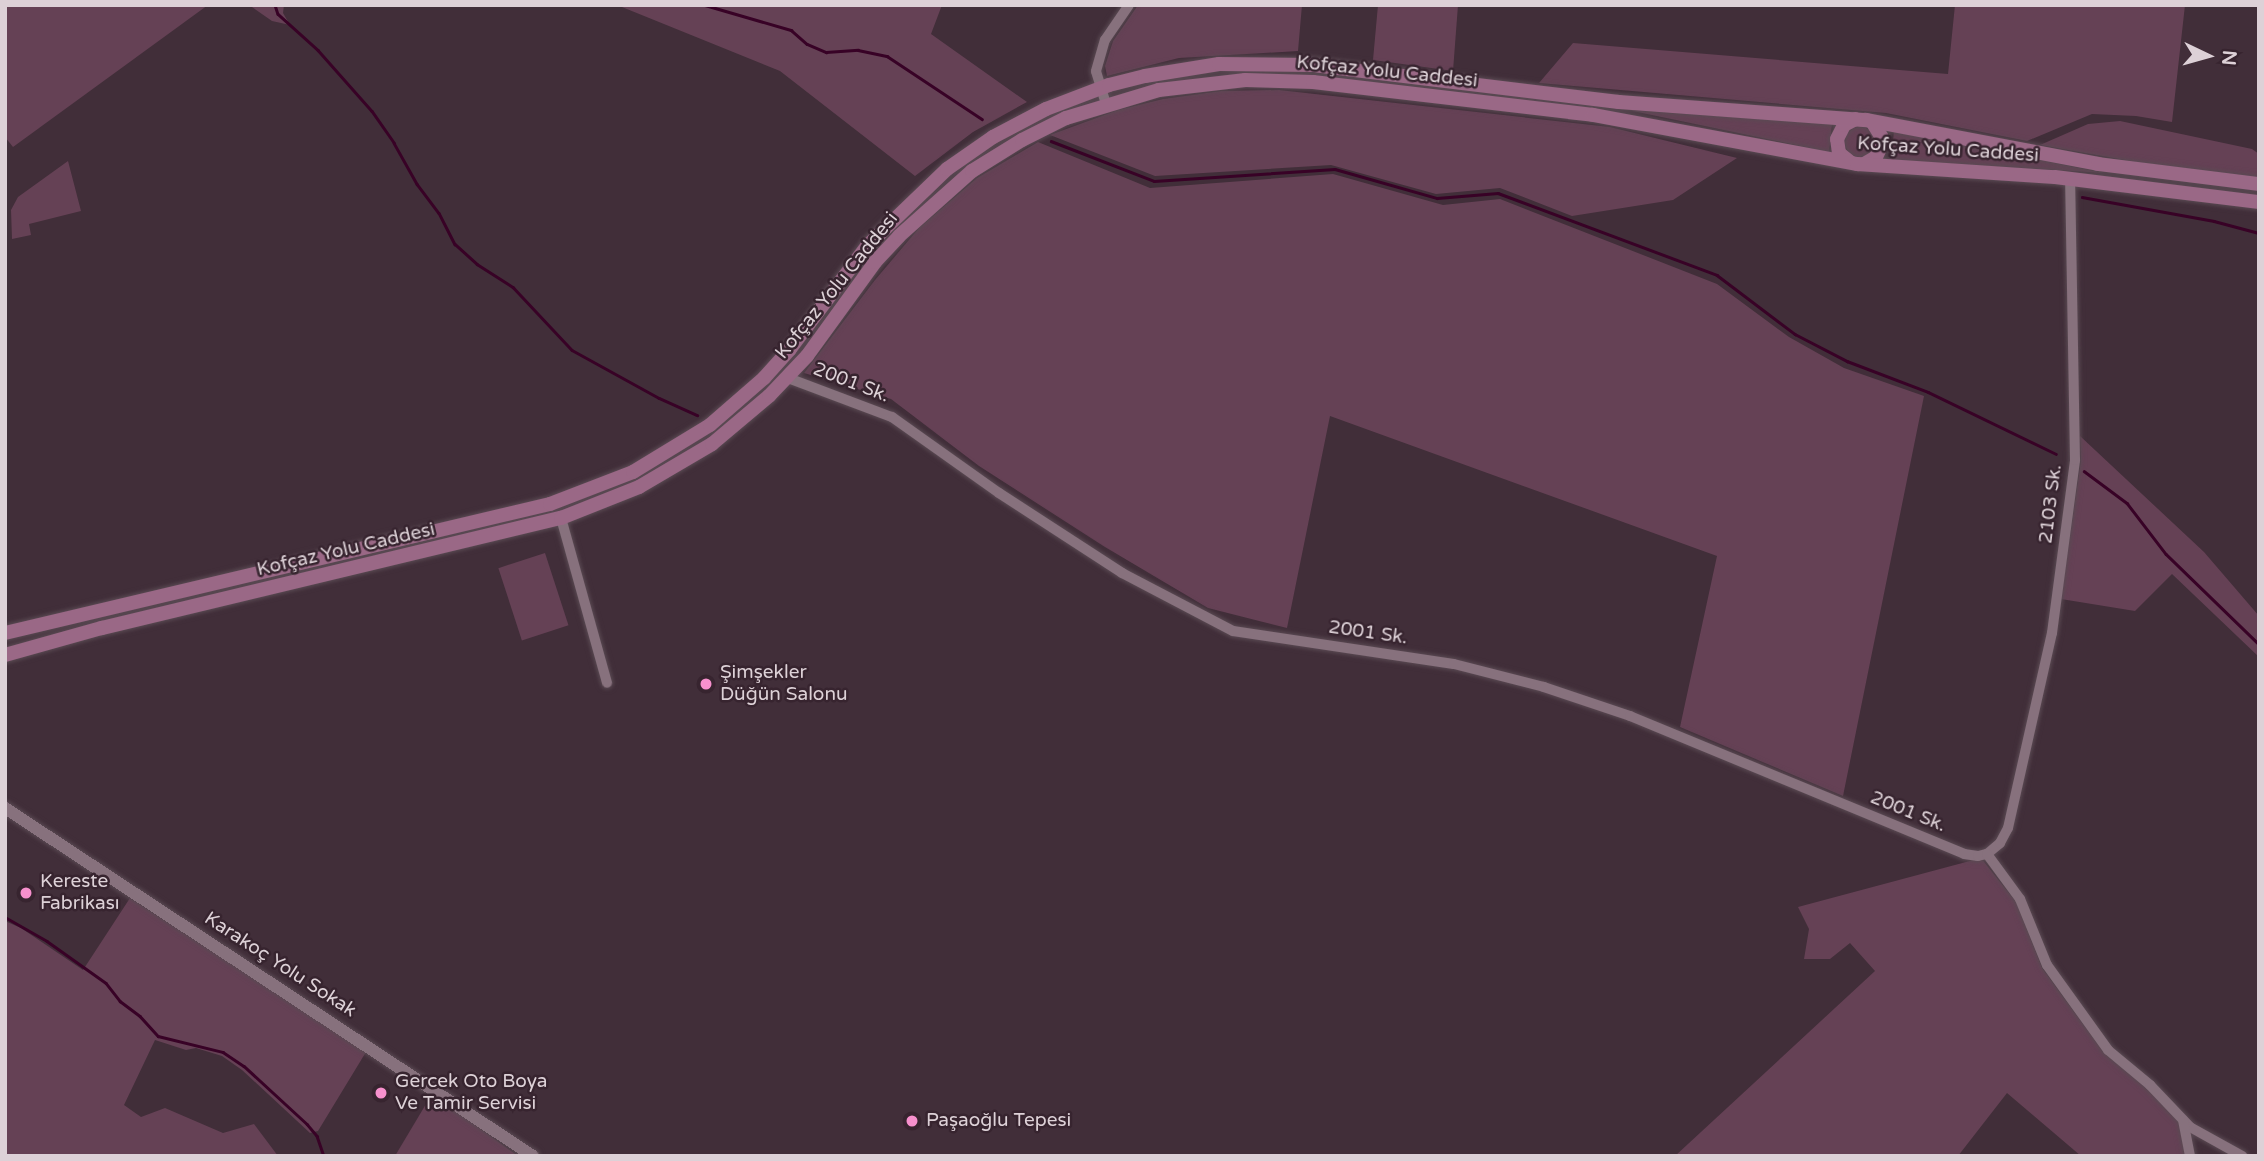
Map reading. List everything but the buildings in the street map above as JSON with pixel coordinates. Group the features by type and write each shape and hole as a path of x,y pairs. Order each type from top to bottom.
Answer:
{"main road":[{"name":"Kofçaz Yolu Caddesi","path":"5,633 551,504 633,472 710,425 764,378 797,341 867,246 947,169 1021,121 1100,88 1181,69 1283,63 1619,102 1858,119 2121,167 2259,184"},
{"name":"Kofçaz Yolu Caddesi","path":"5,655 102,628 561,518 617,497 687,461 728,432 788,378 875,262 938,199 1013,145 1066,118 1106,104 1190,84 1245,80 1304,81 1593,115 1857,163 2070,179 2259,202"},
{"path":"1858,119 1844,125 1837,139 1839,153 1857,163 1876,157 1882,144 1881,136 1873,123"}],"street":[{"path":"1106,104 1096,71 1105,40 1129,5"},
{"name":"2103 Sk.","path":"1982,855 2000,843 2008,828 2052,633 2075,460 2070,179"},
{"name":"2001 Sk.","path":"788,378 892,417 999,494 1122,573 1233,631 1454,664 1544,687 1630,716 1964,854 1982,855"},
{"path":"561,518 607,683"},
{"name":"Karakoç Yolu Sokak","path":"5,808 533,1156"},
{"path":"1982,855 2020,899 2047,965 2108,1050 2150,1085 2190,1127 2242,1156"},
{"path":"2183,1119 2190,1156"}],"shaded area":[{"path":"5,5 208,5 13,147 5,137"},
{"path":"249,5 284,5 283,13 290,25 272,21"},
{"path":"617,5 942,5 931,34 1027,102 973,132 915,176 780,71"},
{"path":"1138,5 1302,5 1298,51 1179,58 1107,76 1105,66 1113,41"},
{"path":"1378,5 1458,5 1453,71 1373,60"},
{"path":"1955,5 2185,5 2172,122 2136,116 2092,114 2027,141 1886,113 1539,83 1573,43 1948,74"},
{"path":"1279,90 1610,127 1737,158 1673,200 1572,216 1500,188 1436,194 1331,165 1155,176 1050,135 1118,110 1163,99 1221,91"},
{"path":"1628,110 1832,124 1829,152"},
{"path":"2120,121 2252,149 2259,154 2259,177 2136,162 2040,145 2088,124"},
{"path":"1860,127 1871,131 1875,142 1871,153 1860,157 1849,153 1845,142 1849,131"},
{"path":"1894,131 2104,173 1891,160"},
{"path":"1038,142 1150,188 1333,174 1443,205 1500,199 1717,284 1789,337 1844,368 1924,396 1843,796 1680,727 1717,556 1330,416 1287,628 1208,608 1105,547 979,466 891,399 804,373 875,280 919,228 977,178"},
{"path":"68,161 81,211 29,224 31,235 12,239 11,210 18,197"},
{"path":"2080,436 2204,552 2259,616 2259,657 2172,574 2135,611 2061,599 2081,460"},
{"path":"545,553 568,625 522,640 498,568"},
{"path":"1981,858 2016,902 2042,968 2104,1053 2150,1089 2180,1122 2186,1156 2081,1156 2007,1093 1958,1156 1675,1156 1875,971 1850,943 1830,959 1804,959 1809,929 1798,907"},
{"path":"130,898 366,1052 318,1131 310,1133 242,1070 222,1056 196,1048 186,1050 155,1040 124,1105 141,1117 165,1108 223,1133 254,1124 278,1156 5,1156 5,921 21,928 83,970"},
{"path":"432,1094 518,1156 395,1156"}],"waterway":[{"path":"275,5 278,14 318,50 372,111 417,184 439,213 455,244 477,264 513,287 572,350 659,398 697,415"},
{"path":"705,5 791,30 807,44 826,52 858,50 887,56 982,119"},
{"path":"1051,141 1154,181 1335,169 1437,198 1498,193 1717,275 1795,334 1847,361 1928,392 2056,454"},
{"path":"2082,197 2214,221 2259,233"},
{"path":"2084,471 2127,503 2166,554 2259,644"},
{"path":"5,917 47,941 106,983 120,1001 140,1016 158,1036 223,1052 244,1066 307,1124 317,1136 324,1156"}],"place":[{"name":"Şimşekler Düğün Salonu","path":"706,684"},
{"name":"Kereste Fabrikası","path":"26,893"},
{"name":"Gercek Oto Boya Ve Tamir Servisi","path":"381,1093"},
{"name":"Paşaoğlu Tepesi","path":"912,1121"}]}
